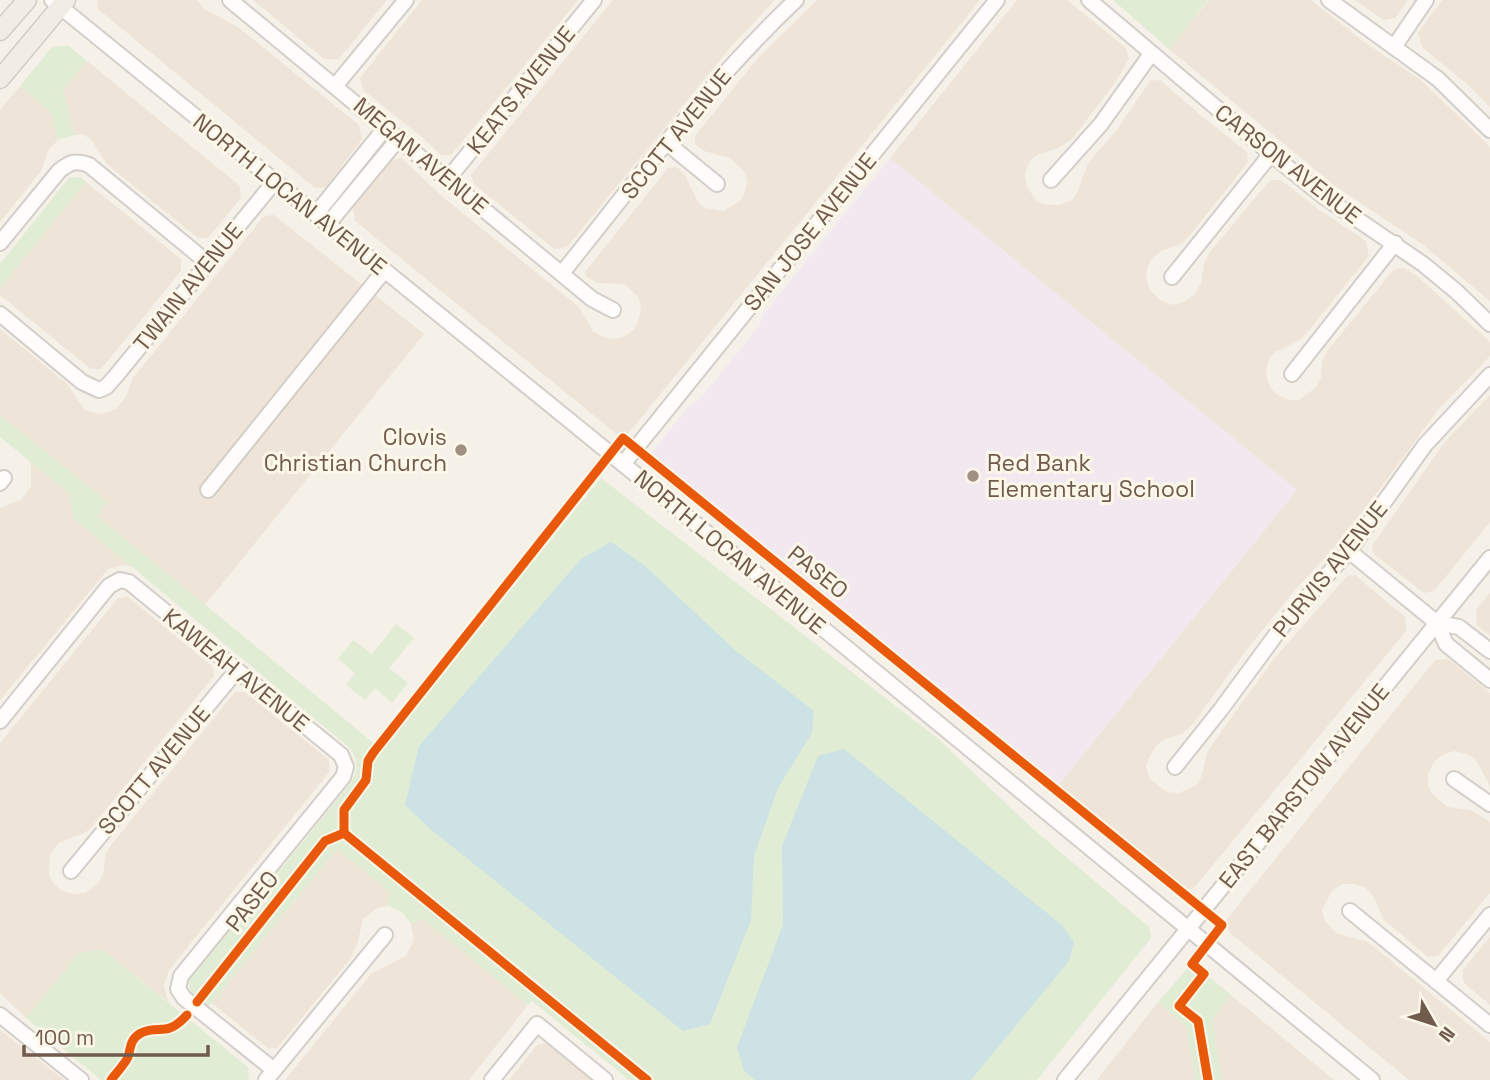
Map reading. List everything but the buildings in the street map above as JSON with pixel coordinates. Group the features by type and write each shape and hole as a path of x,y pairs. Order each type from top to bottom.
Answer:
{"main road":[{"path":"0,32 27,0"},
{"path":"0,79 59,2"}],"street":[{"name":"MEGAN AVENUE","path":"230,0 592,299 613,310"},
{"path":"336,85 406,0"},
{"name":"KEATS AVENUE","path":"447,180 594,0"},
{"name":"SCOTT AVENUE","path":"562,273 726,71 796,0"},
{"name":"SAN JOSE AVENUE","path":"623,464 997,0"},
{"name":"CARSON AVENUE","path":"1090,0 1270,154 1323,196 1395,243 1457,292 1490,324"},
{"path":"1329,0 1438,79 1490,130"},
{"path":"1394,47 1426,0"},
{"name":"NORTH LOCAN AVENUE","path":"59,2 1373,1080"},
{"path":"1051,180 1101,124 1152,54"},
{"path":"316,214 386,127"},
{"path":"328,224 398,138"},
{"path":"667,143 718,184"},
{"path":"1172,277 1270,154"},
{"path":"0,243 59,172 73,161 89,165 208,263"},
{"name":"TWAIN AVENUE","path":"0,314 82,382 99,390 106,387 275,181"},
{"path":"1292,374 1395,243"},
{"path":"208,490 384,271"},
{"name":"PURVIS AVENUE","path":"1175,767 1289,617 1349,551 1426,445 1490,374"},
{"path":"1349,551 1437,623 1446,644 1490,680"},
{"name":"EAST BARSTOW AVENUE","path":"1065,1080 1490,558"},
{"name":"KAWEAH AVENUE","path":"0,721 109,586 120,580 130,582 341,755 346,767 343,777 181,976 178,989 184,998 270,1075"},
{"path":"1437,623 1460,627 1490,651"},
{"name":"SCOTT AVENUE","path":"71,871 237,670"},
{"path":"1454,779 1490,804"},
{"path":"1350,911 1490,1025"},
{"path":"1436,981 1490,915"},
{"path":"270,1075 384,934"},
{"path":"0,1015 80,1080"},
{"path":"492,1080 537,1024 605,1080"}],"shaded area":[{"path":"97,0 197,0 204,9 238,27 359,125 362,139 326,187 315,188 98,9"},
{"path":"253,0 387,0 339,59 324,59"},
{"path":"422,0 578,0 451,155 441,155 363,90 360,78"},
{"path":"613,0 775,0 730,48 567,247 554,249 474,184 471,175"},
{"path":"817,0 980,0 628,434 619,436 355,221 353,208 392,160 401,158 444,198 579,307 593,331 613,339 624,337 634,329 639,319 639,298 625,284 598,283 587,277 585,272 668,168 677,167 685,175 704,208 724,211 741,200 747,181 744,171 730,158 704,151 695,144 695,136 757,59"},
{"path":"1017,0 1067,0 1126,48 1129,59 1112,87 1071,140 1037,155 1029,162 1025,175 1027,187 1036,200 1046,205 1060,205 1072,200 1088,163 1116,131 1150,81 1160,80 1247,152 1248,162 1190,235 1181,244 1161,251 1151,259 1146,279 1150,290 1160,300 1173,305 1194,295 1201,283 1204,263 1210,252 1270,180 1281,180 1366,241 1369,256 1306,334 1300,340 1275,352 1269,359 1267,379 1271,389 1279,396 1299,400 1315,388 1321,378 1322,362 1327,351 1394,269 1404,268 1417,276 1490,342 1490,356 1438,410 1344,537 1294,591 1244,653 1193,724 1182,734 1165,739 1156,746 1149,758 1146,767 1150,779 1167,792 1179,793 1197,785 1213,743 1273,660 1347,576 1355,575 1405,617 1406,631 1194,888 1178,893 1053,792 1297,490 890,158"},
{"path":"1209,0 1311,0 1364,42 1421,80 1490,147 1490,301 1422,244 1335,186 1169,49"},
{"path":"1355,0 1408,0 1395,18 1383,20"},
{"path":"1442,0 1490,0 1490,107 1422,47 1418,33"},
{"path":"87,61 240,186 241,198 208,238 198,238 107,164 91,139 82,134 74,135 63,89"},
{"path":"20,86 50,111 58,140 49,149 41,171 0,222 0,110"},
{"name":"Red Bank Elementary School","path":"890,158 1297,490 1053,792 905,671 897,659 823,599 810,594 649,463 649,456 759,326 764,313"},
{"path":"86,182 181,259 181,271 101,369 91,369 0,295 0,288"},
{"path":"274,215 424,334 205,605 97,516 107,502 0,415 0,329 67,384 85,410 97,414 107,413 117,408 126,397 133,378 264,216"},
{"path":"1490,395 1490,522 1434,591 1424,593 1374,554 1372,546 1444,443"},
{"path":"26,459 71,495 73,518 134,567 123,565 108,569 0,700 0,508 21,500 31,487 31,465"},
{"path":"611,542 644,565 735,650 814,711 812,733 778,788 754,856 751,920 710,1024 683,1031 429,828 405,805 419,746 581,559"},
{"path":"1490,593 1490,636 1477,625 1476,610"},
{"path":"128,597 212,666 214,676 90,829 59,843 50,854 49,874 53,883 62,891 84,893 99,883 111,845 235,692 245,692 329,760 330,771 169,970 164,985 171,1004 103,950 79,953 26,1018 0,993 0,743 118,598"},
{"path":"1448,659 1490,693 1490,786 1476,760 1467,754 1454,751 1442,755 1434,762 1428,773 1428,785 1432,794 1447,807 1471,810 1490,822 1490,893 1438,956 1428,957 1384,920 1372,894 1364,887 1342,884 1332,891 1322,910 1324,920 1336,933 1368,942 1490,1042 1490,1080 1409,1080 1229,932 1227,919 1435,660"},
{"path":"844,749 1063,926 1074,942 1069,961 971,1080 755,1080 744,1071 737,1047 783,925 782,846 818,756"},
{"path":"337,849 390,892 388,906 377,908 363,919 357,945 350,959 277,1048 269,1049 212,1003"},
{"path":"423,919 528,1005 469,1080 285,1080 371,974 406,956 414,940 411,924"},
{"path":"1490,937 1490,1005 1464,983 1462,971"},
{"path":"1231,995 1334,1080 1222,1080 1212,1019"},
{"path":"1158,1002 1186,1026 1195,1080 1097,1080"},
{"path":"0,1030 64,1080 0,1080"},
{"path":"547,1043 591,1080 509,1080 537,1045"}],"green space":[{"path":"1113,0 1208,0 1169,49"},
{"path":"69,46 87,61 63,89 74,135 58,140 50,111 20,86 52,47"},
{"path":"80,177 86,182 0,288 0,264 69,178"},
{"path":"0,415 108,502 97,516 381,749 601,478 937,738 1032,828 1149,927 1151,938 1037,1080 629,1080 532,1001 528,1005 423,919 411,924 402,912 388,906 390,892 337,849 212,1003 203,1005 191,993 190,979 350,784 356,770 355,758 351,749 73,518 71,495 0,437"},
{"path":"396,624 414,638 389,668 408,683 392,703 375,688 365,700 346,685 355,673 338,659 353,640 372,654"},
{"path":"103,950 248,1067 249,1080 101,1080 26,1018 79,953"},
{"path":"1196,966 1231,995 1212,1020 1222,1080 1195,1080 1186,1026 1158,1002 1187,969"}],"cycle path":[{"name":"PASEO","path":"344,833 344,810 366,780 368,761 373,753 623,438 1222,925 1192,964 1204,974 1179,1006 1198,1021 1208,1080"},
{"name":"PASEO","path":"197,1002 325,841 344,833 647,1080"},
{"path":"111,1080 127,1060 137,1035 174,1026 187,1015"}],"place":[{"name":"Clovis Christian Church","path":"461,450"},
{"name":"Red Bank Elementary School","path":"973,476"}]}
